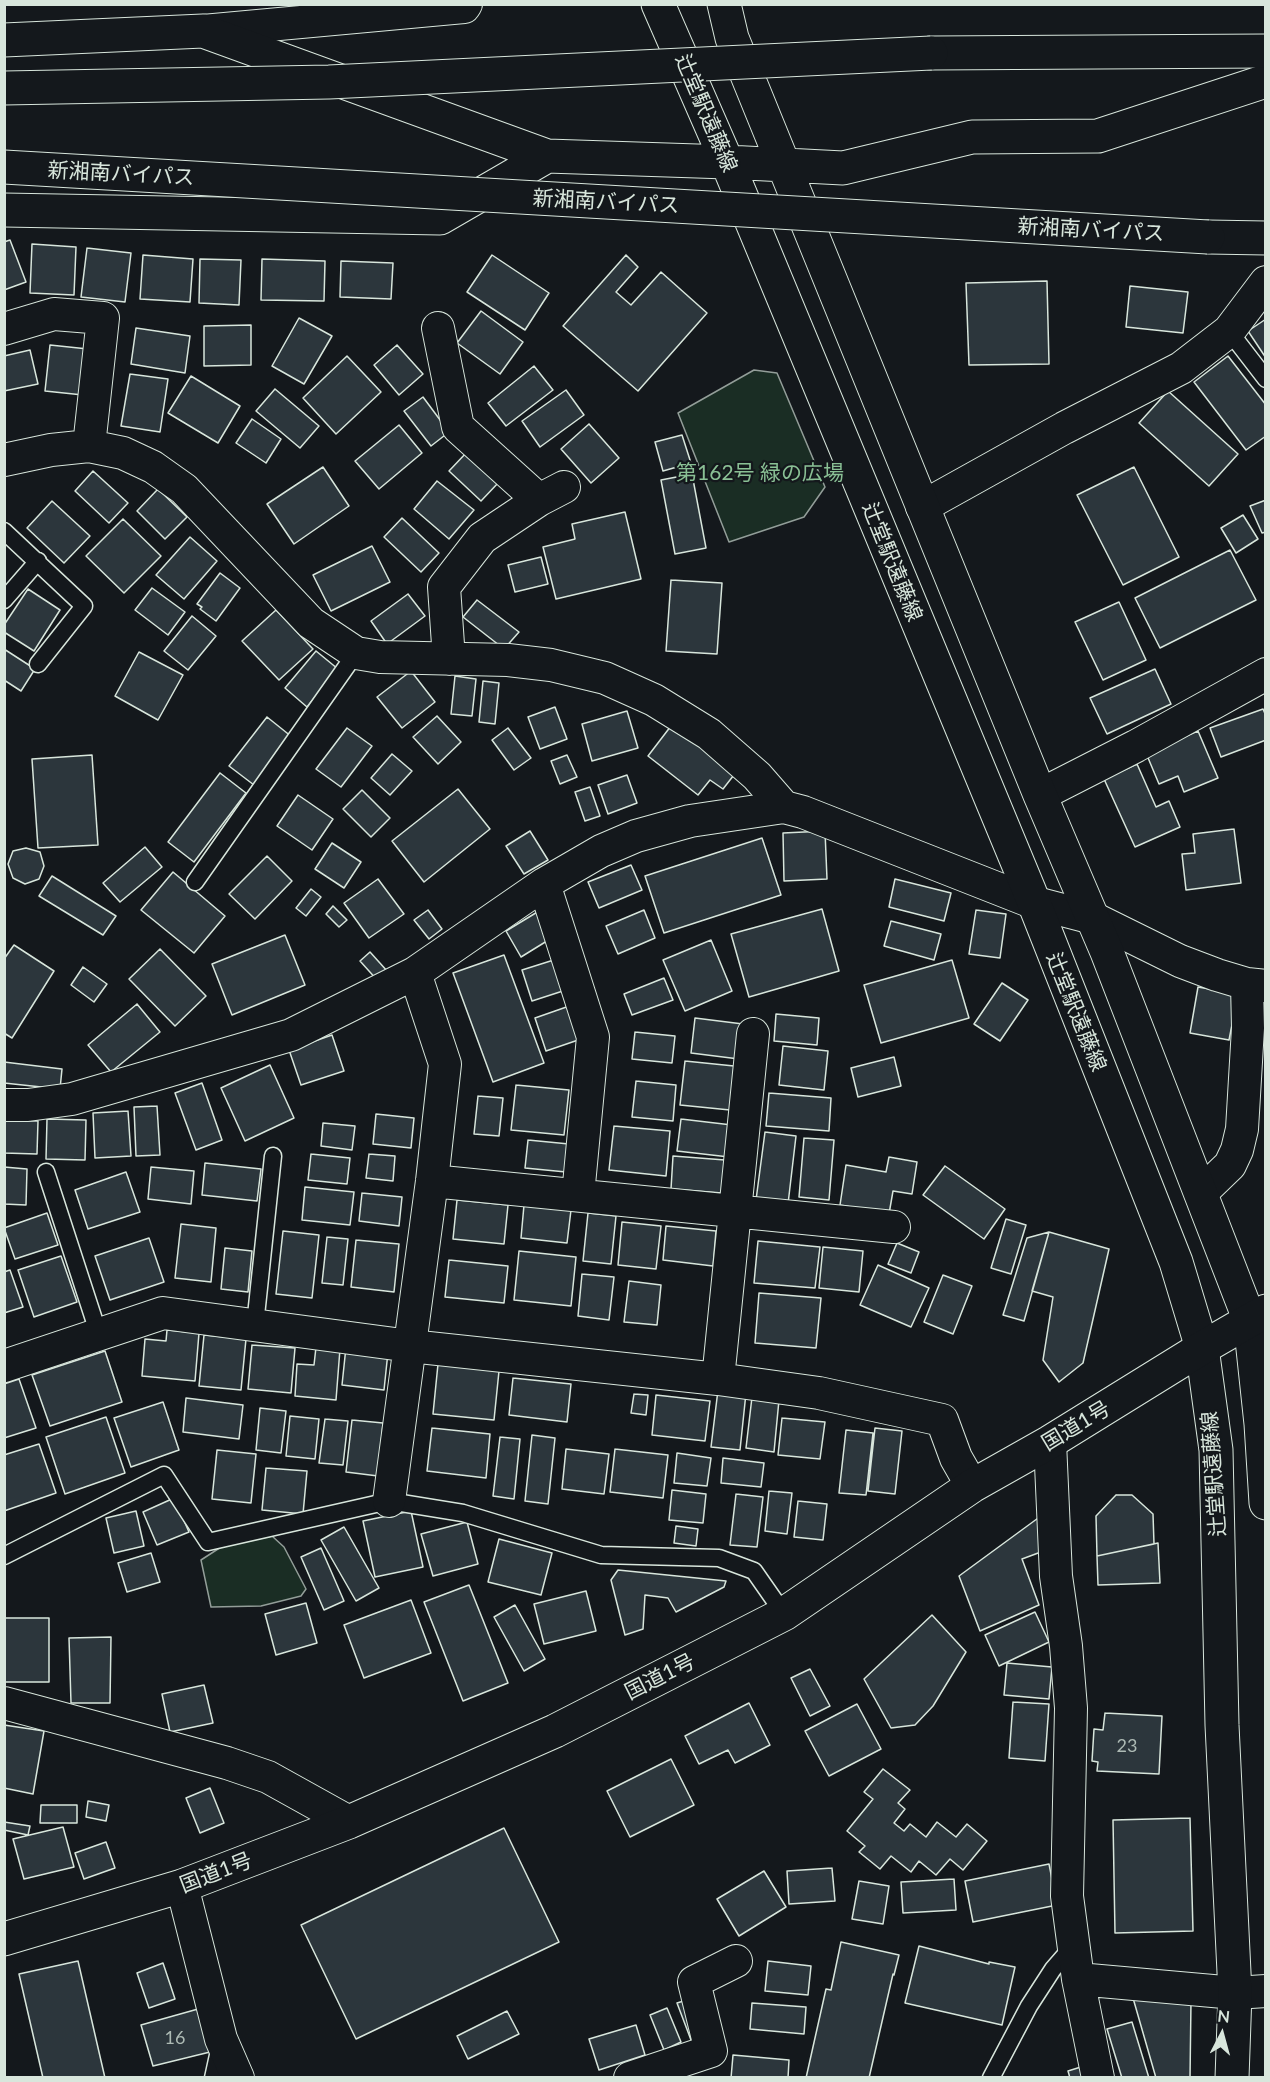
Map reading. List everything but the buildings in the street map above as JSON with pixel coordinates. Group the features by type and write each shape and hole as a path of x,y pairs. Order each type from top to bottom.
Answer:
{"main road":[{"name":"辻堂駅遠藤線","path":"658,4 727,162 1032,902 1176,1262 1202,1348 1216,1461 1222,1725 1250,1992 1232,2078"},
{"path":"724,4 732,38 1040,795 1093,918 1201,1193 1258,1316 1266,1503"},
{"path":"4,40 203,31 546,156 843,168 972,137 1098,136 1266,81"},
{"path":"4,88 329,82 931,53 1266,51"},
{"path":"4,210 440,218 546,156"},
{"name":"新湘南バイパス","path":"4,167 1208,237 1266,238"},
{"name":"国道1号","path":"4,1939 182,1886 349,1822 555,1731 784,1614 972,1486 1050,1442 1258,1316"}],"street":[{"path":"203,31 464,7 466,4"},
{"path":"922,507 1064,428 1182,368 1229,331 1266,282"},
{"path":"4,329 54,314 103,318 89,446"},
{"path":"438,328 458,427 552,494 482,538 444,587 448,659"},
{"path":"4,460 51,450 89,446 123,453 153,467 184,489 311,623 356,653 380,657 508,660 551,665 605,678 654,700 709,734 757,776 784,807"},
{"path":"1040,795 1136,746 1266,674"},
{"path":"4,1105 28,1105 72,1099 291,1035 415,973 544,884 601,851 636,836 690,821 784,807 1032,902 1093,918 1180,961 1217,975 1256,985 1248,1028 1242,1129 1237,1150 1230,1165 1201,1193"},
{"path":"544,884 593,1037 578,1195"},
{"path":"389,1501 432,1181 445,1064 415,973"},
{"path":"718,1379 753,1034"},
{"path":"432,1181 894,1227"},
{"path":"4,1366 163,1313 410,1346 718,1379 819,1393 942,1420 956,1458 972,1486"},
{"path":"1050,1442 1056,1576 1066,1646 1071,1708 1067,1896 1078,1980 1098,2078"},
{"path":"4,1702 227,1763 268,1777 349,1822"},
{"path":"182,1886 221,2039 238,2078"},
{"path":"630,2078 711,2051 694,1982 736,1961"},
{"path":"1078,1980 1250,1992"}],"lane":[{"path":"1229,331 1266,379"},
{"path":"4,531 84,606 38,664"},
{"path":"4,600 38,561"},
{"path":"195,882 356,653"},
{"path":"255,1325 273,1156"},
{"path":"46,1172 99,1335"},
{"path":"4,1556 164,1475 208,1542 389,1501 463,1514 601,1555 719,1558 754,1571 784,1614"},
{"path":"990,2078 1029,2006 1053,1968 1073,1946"},
{"path":"213,2078 221,2039"}],"green space":[{"name":"第162号 緑の広場","path":"754,370 777,373 825,487 804,517 729,542 678,413"},
{"path":"272,1536 284,1547 306,1589 301,1596 261,1606 211,1607 201,1560 221,1547"}]}
